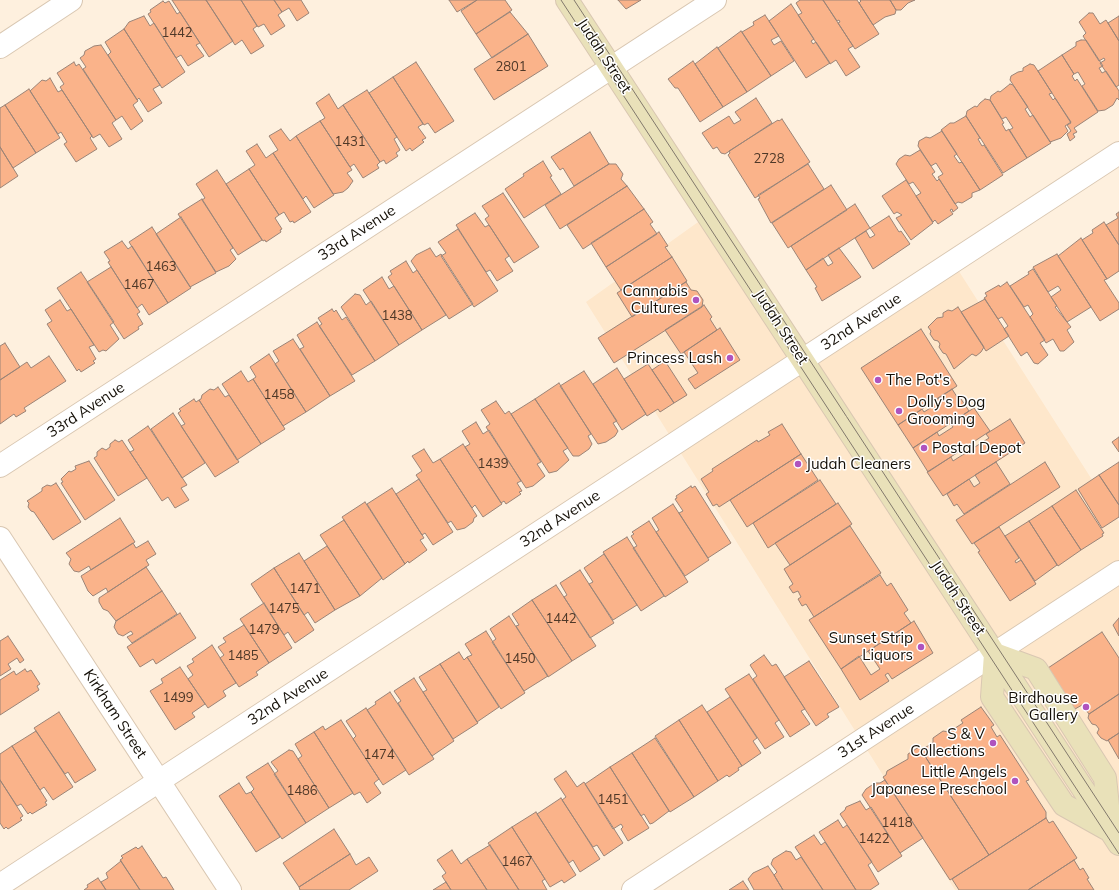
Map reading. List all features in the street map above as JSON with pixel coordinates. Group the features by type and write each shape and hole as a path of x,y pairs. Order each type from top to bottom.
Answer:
{"street":[{"path":"0,47 72,0"},
{"name":"Judah Street","path":"567,0 1115,838"},
{"name":"33rd Avenue","path":"0,466 715,0"},
{"name":"32nd Avenue","path":"0,885 1119,153"},
{"name":"Kirkham Street","path":"0,538 230,890"},
{"name":"31st Avenue","path":"633,890 1119,572"}],"shaded area":[{"path":"708,215 803,360 953,262 1119,522 1119,890 955,890 586,302"}],"building":[{"path":"172,0 206,0 233,41 209,57"},
{"path":"206,0 241,0 257,26 253,29 264,46 251,54 242,40 235,45"},
{"path":"241,0 274,0 282,12 278,15 285,26 271,35 264,24 258,27"},
{"path":"274,0 301,0 309,13 297,21 289,8 282,12"},
{"path":"449,0 477,0 457,12"},
{"path":"477,0 505,0 512,10 476,34 461,11"},
{"path":"618,0 641,0 626,9"},
{"path":"800,0 823,0 853,46 848,49 860,67 846,76 836,60 830,64 798,15 802,13 796,3"},
{"path":"823,0 857,0 879,34 855,49 838,23 840,22 839,20 837,21"},
{"path":"860,0 890,0 896,10 895,14 885,17 873,25 859,3 861,1"},
{"path":"890,0 915,0 908,3 901,10 896,10"},
{"path":"163,1 165,3 169,1 177,14 180,12 200,43 196,45 204,56 188,66 181,55 176,58 148,14 151,12 150,10"},
{"path":"791,4 814,39 811,41 813,44 816,42 830,63 806,78 769,21"},
{"path":"510,12 528,34 492,58 476,34"},
{"path":"1089,13 1093,13 1100,24 1106,20 1119,41 1119,85 1116,87 1100,63 1105,60 1104,58 1099,61 1083,36 1086,33 1079,22"},
{"path":"765,15 779,36 771,40 774,45 781,41 794,61 771,76 742,32 754,25 753,22"},
{"path":"144,16 150,26 154,23 185,72 162,88 124,29 129,22"},
{"path":"1119,16 1119,41 1108,23"},
{"path":"124,29 160,85 153,89 162,103 148,112 139,98 137,100 108,55 111,52 105,42"},
{"path":"741,31 771,76 747,92 718,48"},
{"path":"528,34 548,66 494,100 474,69"},
{"path":"1086,40 1103,66 1099,68 1102,73 1106,71 1119,91 1119,100 1117,98 1113,105 1105,110 1098,111 1082,86 1085,84 1078,72 1074,74 1062,55 1076,46 1076,42"},
{"path":"101,45 138,101 133,105 143,121 131,130 122,116 116,120 83,69 86,67 80,58 84,55 85,51 94,46"},
{"path":"717,47 747,92 723,107 695,64"},
{"path":"1062,55 1074,74 1072,76 1075,81 1077,79 1098,112 1074,128 1077,132 1073,134 1075,137 1070,141 1067,134 1071,131 1067,125 1071,123 1038,71"},
{"path":"693,61 723,107 700,122 678,88 675,88 668,79"},
{"path":"74,62 76,66 79,64 116,120 112,123 122,139 109,147 100,134 93,138 60,87 64,84 57,73"},
{"path":"416,62 454,121 435,133 428,123 424,125 393,77"},
{"path":"1030,64 1034,65 1052,93 1049,94 1053,100 1055,98 1071,122 1065,126 1068,131 1061,138 1050,142 1010,80 1011,76 1023,71 1023,68"},
{"path":"393,77 423,124 418,127 426,138 422,140 424,142 412,151 410,148 406,151 369,93"},
{"path":"50,78 58,92 62,90 92,136 90,138 97,149 76,162 64,144 67,142 61,132 58,134 30,91 42,80 46,81"},
{"path":"1010,84 1013,85 1028,107 1025,109 1030,117 1033,115 1051,143 1027,158 1009,130 1013,128 1006,117 1002,119 990,100 991,96 998,91 1000,92"},
{"path":"29,89 60,138 36,153 5,105"},
{"path":"367,90 397,137 394,139 400,150 396,153 398,156 386,164 384,160 380,162 343,105"},
{"path":"329,94 338,109 343,105 380,162 377,165 379,168 363,178 354,164 350,167 320,121 325,118 316,103"},
{"path":"756,98 772,123 725,154 721,153 717,147 713,149 702,133 729,116 734,124 741,120 735,112"},
{"path":"985,99 990,100 1004,123 1002,124 1006,131 1009,129 1027,158 1003,173 966,116 967,111 975,106 977,107"},
{"path":"5,105 36,153 13,168 0,147 0,108"},
{"path":"966,116 980,138 978,139 982,146 984,145 1003,175 980,190 941,130 950,123 954,123"},
{"path":"782,119 810,162 755,198 728,155 730,153 729,151 778,120 779,121"},
{"path":"320,121 352,170 347,173 353,181 343,192 333,194 296,136"},
{"path":"281,129 290,141 296,136 334,195 314,208 306,196 303,199 273,153 278,150 269,136"},
{"path":"942,131 957,154 954,156 959,163 962,162 980,190 972,193 972,197 962,203 958,202 955,204 938,177 943,174 936,163 931,166 918,146 919,141 926,137 930,138"},
{"path":"590,132 609,164 574,186 563,168 560,170 551,157"},
{"path":"257,144 266,158 273,153 311,212 294,223 293,221 290,222 284,212 279,215 249,169 255,165 246,151"},
{"path":"0,147 18,176 0,188"},
{"path":"920,150 935,172 932,174 937,181 939,179 958,208 953,212 952,209 950,210 953,214 938,224 935,220 933,222 916,196 921,193 913,182 909,184 896,164 899,159 905,155 910,156"},
{"path":"543,161 552,176 550,177 561,194 524,218 505,189 524,176 523,174"},
{"path":"609,164 616,164 623,174 621,179 627,186 560,229 545,205"},
{"path":"808,164 824,189 771,223 758,199 760,198 758,195"},
{"path":"249,169 279,215 275,218 282,229 280,230 281,232 266,242 265,240 263,241 226,184"},
{"path":"217,170 262,240 238,255 202,200 205,198 196,184"},
{"path":"906,180 933,223 911,240 896,218 902,215 897,212 894,214 882,196"},
{"path":"831,185 847,210 788,248 772,223"},
{"path":"627,186 644,209 583,249 567,225"},
{"path":"503,193 539,247 514,263 485,219 489,216 482,206"},
{"path":"202,199 233,248 230,250 236,259 229,266 216,272 178,214"},
{"path":"855,204 870,228 806,270 791,246"},
{"path":"644,209 653,222 650,224 657,234 606,267 591,243"},
{"path":"1119,212 1119,245 1106,225 1118,218 1116,214"},
{"path":"475,213 485,227 489,225 509,256 505,259 513,271 497,281 490,270 486,272 456,225"},
{"path":"889,216 899,232 901,231 910,244 873,269 855,238 866,231 870,238 875,235 870,228"},
{"path":"181,217 216,273 190,287 156,234"},
{"path":"1104,222 1119,245 1119,271 1107,279 1082,240 1093,233 1092,230"},
{"path":"152,227 191,288 168,303 129,242"},
{"path":"458,229 498,291 474,307 441,256 446,253 438,242"},
{"path":"659,232 668,246 665,247 672,257 621,290 606,267"},
{"path":"1081,238 1107,279 1104,280 1119,303 1119,309 1100,321 1058,256"},
{"path":"122,241 128,249 132,246 168,303 149,315 142,304 137,308 108,262 110,261 104,252"},
{"path":"430,248 436,257 441,254 473,304 449,319 411,261 416,255"},
{"path":"839,248 861,277 822,301 815,288 817,287 806,270 823,258 828,266 833,263 828,255"},
{"path":"1057,254 1091,307 1067,322 1051,297 1061,290 1058,286 1048,292 1033,267"},
{"path":"672,257 687,281 632,317 617,293"},
{"path":"406,261 413,273 417,270 446,315 422,330 388,277 392,274 390,271"},
{"path":"111,267 140,312 137,314 143,324 138,327 139,329 124,339 87,282"},
{"path":"1033,269 1057,306 1055,307 1071,327 1067,330 1074,342 1064,351 1060,351 1053,339 1046,343 1030,317 1033,314 1028,305 1024,307 1010,286 1029,274 1028,272"},
{"path":"81,272 114,322 110,325 119,339 106,351 103,350 99,352 57,288"},
{"path":"382,277 389,289 394,286 422,330 399,345 363,290"},
{"path":"686,282 691,290 697,291 703,300 702,307 614,363 598,338"},
{"path":"1007,282 1045,340 1040,343 1048,355 1038,364 1034,363 1027,352 1021,356 1004,329 1008,326 1002,317 998,319 984,298 987,296 985,293 999,285 1000,287"},
{"path":"355,294 360,295 366,305 371,301 399,345 375,361 341,307"},
{"path":"985,299 1009,336 986,351 961,312"},
{"path":"60,300 67,311 71,309 94,345 89,347 96,359 93,361 95,363 81,372 79,369 77,371 47,324 52,321 45,310"},
{"path":"704,305 712,317 710,319 717,330 681,354 665,330"},
{"path":"958,307 984,347 976,356 972,354 954,369 946,354 943,353 939,347 940,344 938,341 934,340 930,334 931,331 928,327 937,318 943,317 943,313 948,310 952,311"},
{"path":"332,309 334,312 336,310 342,320 346,317 375,361 352,375 319,326 322,324 318,318"},
{"path":"317,322 355,381 330,396 300,349 304,347 297,335"},
{"path":"720,328 740,360 695,389 688,379 698,373 684,352"},
{"path":"921,329 957,386 898,425 861,368"},
{"path":"293,339 330,396 306,412 275,364 279,361 273,351"},
{"path":"5,343 20,367 0,380 0,346"},
{"path":"269,354 306,412 283,426 253,379 256,377 250,367"},
{"path":"49,356 66,381 24,408 26,411 16,417 14,414 0,424 0,380 27,362 31,368"},
{"path":"665,361 687,395 674,403 652,370"},
{"path":"648,364 674,403 660,412 658,409 647,416 624,379"},
{"path":"617,368 646,414 622,430 593,384"},
{"path":"241,371 248,382 253,379 285,429 261,444 222,384"},
{"path":"584,371 617,421 613,423 618,431 615,436 606,442 598,444 560,386"},
{"path":"559,383 591,434 588,436 592,444 589,449 579,456 573,456 535,399"},
{"path":"218,387 225,397 229,395 261,444 237,460 199,400 201,399 202,395 210,389 214,390"},
{"path":"952,389 969,411 913,448 898,425 922,409 924,412 932,407 930,403"},
{"path":"194,399 196,402 199,400 239,462 215,477 181,426 185,424 178,413 181,411 179,409"},
{"path":"535,399 568,448 563,451 569,460 557,471 549,473 511,414"},
{"path":"496,401 505,414 509,411 541,462 537,464 545,476 533,486 526,488 486,427 490,424 481,410"},
{"path":"974,408 990,431 928,472 913,448 937,432 939,436 953,427 950,423"},
{"path":"173,413 205,463 182,478 151,429"},
{"path":"1010,419 1025,443 943,496 927,472 951,457 953,461 989,438 986,434"},
{"path":"476,422 483,434 489,430 521,481 517,483 522,491 519,492 521,494 506,504 504,501 501,503 465,447 470,444 462,431"},
{"path":"782,424 801,454 719,507 717,504 713,506 706,494 709,492 701,479 713,471 712,469 757,440 758,442 770,435 768,432"},
{"path":"148,426 187,485 181,488 189,500 175,508 168,497 162,501 130,452 134,450 128,440"},
{"path":"1119,437 1119,452 1112,442"},
{"path":"115,440 119,442 122,440 147,478 118,496 94,458 97,456 97,452 102,448 106,450"},
{"path":"463,444 502,504 483,517 475,505 472,508 440,459"},
{"path":"424,449 433,463 440,459 477,516 474,518 473,522 465,528 457,530 451,521 448,523 416,475 422,471 412,456"},
{"path":"801,454 818,480 747,527 730,500"},
{"path":"89,461 115,500 85,520 61,483 63,482 61,479 69,471 71,472 76,469 75,466"},
{"path":"996,462 1010,484 964,514 957,504 954,506 947,494 969,479 974,487 980,483 975,475"},
{"path":"1045,462 1060,487 972,544 956,520"},
{"path":"1119,462 1119,505 1099,475"},
{"path":"1099,475 1119,505 1119,517 1102,528 1078,489"},
{"path":"419,479 453,532 433,545 425,533 422,535 396,494"},
{"path":"820,480 836,504 768,548 753,523"},
{"path":"56,483 81,522 53,540 34,512 28,507 29,503 27,501 42,491 42,488"},
{"path":"691,486 692,488 695,486 731,543 708,558 679,513 683,511 675,499 677,498 676,496"},
{"path":"392,488 424,538 420,540 427,550 409,563 408,561 405,564 367,504"},
{"path":"1076,490 1104,533 1102,534 1103,536 1081,550 1052,506"},
{"path":"365,502 405,564 383,580 342,517"},
{"path":"838,503 852,524 790,565 775,543"},
{"path":"673,504 709,560 685,576 656,532 659,530 652,518"},
{"path":"1052,506 1081,550 1058,566 1029,521"},
{"path":"120,518 135,542 91,570 89,566 79,572 74,571 69,564 71,559 66,553"},
{"path":"344,520 382,578 360,596 320,535"},
{"path":"649,521 688,582 665,597 633,548 637,546 631,536 634,534 632,532"},
{"path":"1029,521 1057,565 1035,581 1005,536"},
{"path":"850,526 881,573 814,617 806,604 802,606 798,599 801,597 798,591 793,593 789,587 793,584 784,569"},
{"path":"999,527 1019,558 1015,561 1016,563 1021,560 1036,584 1010,601 978,552 980,551 974,543"},
{"path":"627,537 664,596 641,611 603,552"},
{"path":"148,541 156,554 146,560 149,565 108,592 106,588 93,596 88,591 81,576 133,543 136,548"},
{"path":"327,546 360,596 335,610 304,561"},
{"path":"299,553 335,610 315,623 308,612 304,615 274,568"},
{"path":"604,554 637,605 613,620 589,584 593,582 584,568"},
{"path":"146,567 162,591 116,621 108,611 103,609 99,602 99,598"},
{"path":"274,568 314,630 295,643 288,632 284,635 251,584"},
{"path":"580,570 614,623 590,638 564,597 567,595 560,583"},
{"path":"880,575 887,586 891,583 908,610 904,613 911,623 841,669 809,620"},
{"path":"556,585 596,646 572,661 532,600"},
{"path":"162,591 177,614 132,643 127,637 133,634 131,631 123,636 118,634 114,627 116,621"},
{"path":"532,600 572,661 548,677 516,626 519,625 512,614"},
{"path":"264,603 292,648 269,663 240,619"},
{"path":"180,613 196,638 156,664 153,659 140,667 127,647"},
{"path":"509,616 548,676 524,691 492,642 496,639 490,629"},
{"path":"1119,618 1119,636 1113,625"},
{"path":"914,621 933,653 892,679 888,673 885,675 889,681 860,700 841,669 859,656 871,675 880,669 868,651"},
{"path":"244,625 269,663 256,672 258,675 239,687 220,658 224,655 218,647 226,642 223,638"},
{"path":"486,631 525,693 501,709 467,657 472,655 465,644"},
{"path":"1102,632 1119,658 1119,694 1089,714 1082,705 1075,709 1048,668"},
{"path":"8,636 24,660 20,663 17,658 8,664 11,669 0,676 0,641"},
{"path":"212,645 236,683 223,691 226,696 208,708 188,679 193,675 187,666 194,662 192,659"},
{"path":"459,652 464,660 467,657 499,707 477,722 440,664"},
{"path":"764,655 772,666 776,664 805,709 801,711 810,724 790,737 753,679 757,676 750,665"},
{"path":"809,661 839,707 827,714 829,717 816,726 784,677"},
{"path":"440,664 478,723 453,739 423,692 427,690 419,677"},
{"path":"180,667 205,704 192,713 195,717 175,730 150,691 163,683 161,679"},
{"path":"25,669 27,672 31,670 40,684 37,686 39,690 0,715 0,680 14,671 16,675"},
{"path":"749,674 779,720 775,723 784,737 765,749 725,689"},
{"path":"414,678 454,741 432,756 398,703 401,701 394,691"},
{"path":"390,692 434,759 409,775 367,710 376,704 375,702"},
{"path":"1119,694 1119,733 1107,741 1101,738 1097,733 1099,729 1096,725 1092,724 1088,718 1089,714"},
{"path":"730,697 757,738 753,741 761,753 742,766 707,712"},
{"path":"702,705 742,766 729,777 727,775 718,781 679,720"},
{"path":"981,707 994,725 991,727 997,737 1000,735 1029,780 1026,781 1046,812 1046,818 989,855 921,750 933,743 933,738 943,731 949,732 963,723 961,720"},
{"path":"366,708 406,770 383,785 353,739 356,736 346,721"},
{"path":"59,712 96,770 75,783 68,772 65,774 34,728"},
{"path":"341,720 379,779 374,783 381,793 367,803 360,792 354,795 314,732 323,726 325,730"},
{"path":"679,720 718,781 694,797 655,736"},
{"path":"36,731 73,787 53,800 44,787 40,790 12,746"},
{"path":"314,732 353,793 329,808 298,759 302,756 295,744"},
{"path":"1119,733 1119,759 1108,740"},
{"path":"655,738 694,797 670,812 632,753"},
{"path":"12,746 47,801 45,802 47,805 32,814 30,812 28,814 21,804 17,806 0,780 0,754"},
{"path":"919,747 989,855 950,880 883,777 886,775 887,771 908,759 908,754"},
{"path":"289,750 293,751 329,808 306,823 274,774 278,771 271,762"},
{"path":"632,753 669,811 650,824 644,814 641,816 610,767"},
{"path":"268,763 306,823 282,839 251,792 254,789 246,777"},
{"path":"610,767 649,828 628,841 621,829 623,827 621,824 613,829 585,784"},
{"path":"566,771 577,787 584,782 623,843 604,856 597,845 593,847 562,800 566,797 554,779"},
{"path":"0,780 23,816 20,818 22,820 8,829 6,827 4,829 0,823"},
{"path":"885,780 923,838 900,853 862,795 866,789 875,783 880,783"},
{"path":"239,783 246,794 251,792 280,837 256,852 219,796"},
{"path":"561,798 600,859 580,872 573,860 569,863 537,814"},
{"path":"860,801 866,810 871,807 902,856 878,872 840,814 846,807"},
{"path":"536,812 576,875 564,883 562,880 550,887 512,827"},
{"path":"1046,818 1049,823 1053,821 1077,858 1028,890 959,890 952,879"},
{"path":"838,820 843,828 847,825 872,862 868,865 879,884 870,890 856,890 819,832"},
{"path":"512,827 545,879 542,881 547,890 519,890 488,843"},
{"path":"334,829 350,854 299,887 283,863"},
{"path":"814,835 821,845 825,842 856,890 823,890 795,847"},
{"path":"490,845 519,890 487,890 467,859"},
{"path":"142,846 163,878 166,877 174,890 140,890 120,860 123,858 121,856 136,847 138,849"},
{"path":"452,850 461,864 467,859 487,890 451,890 442,876 446,873 437,860"},
{"path":"786,851 791,852 796,860 801,857 823,890 783,890 774,875 777,872 771,864 773,859"},
{"path":"350,854 356,865 369,857 378,871 349,890 300,890 299,887"},
{"path":"1074,860 1080,870 1083,868 1089,878 1087,879 1094,890 1028,890"},
{"path":"121,861 140,890 106,890 101,882 108,878 106,873"},
{"path":"768,866 783,890 754,890 748,879 753,873"},
{"path":"98,878 106,890 84,890 88,887 87,885"},
{"path":"743,881 749,890 729,890"},
{"path":"446,882 451,890 433,890"}],"tram line":[{"path":"561,0 1119,854"},
{"path":"574,0 1119,833"}],"place":[{"name":"Cannabis Cultures","path":"696,300"},
{"name":"Princess Lash","path":"730,358"},
{"name":"The Pot's","path":"878,380"},
{"name":"Dolly's Dog Grooming","path":"899,411"},
{"name":"Postal Depot","path":"924,448"},
{"name":"Judah Cleaners","path":"798,464"},
{"name":"Sunset Strip Liquors","path":"921,647"},
{"name":"Birdhouse Gallery","path":"1086,707"},
{"name":"S & V Collections","path":"993,743"},
{"name":"Little Angels Japanese Preschool","path":"1015,781"}]}
